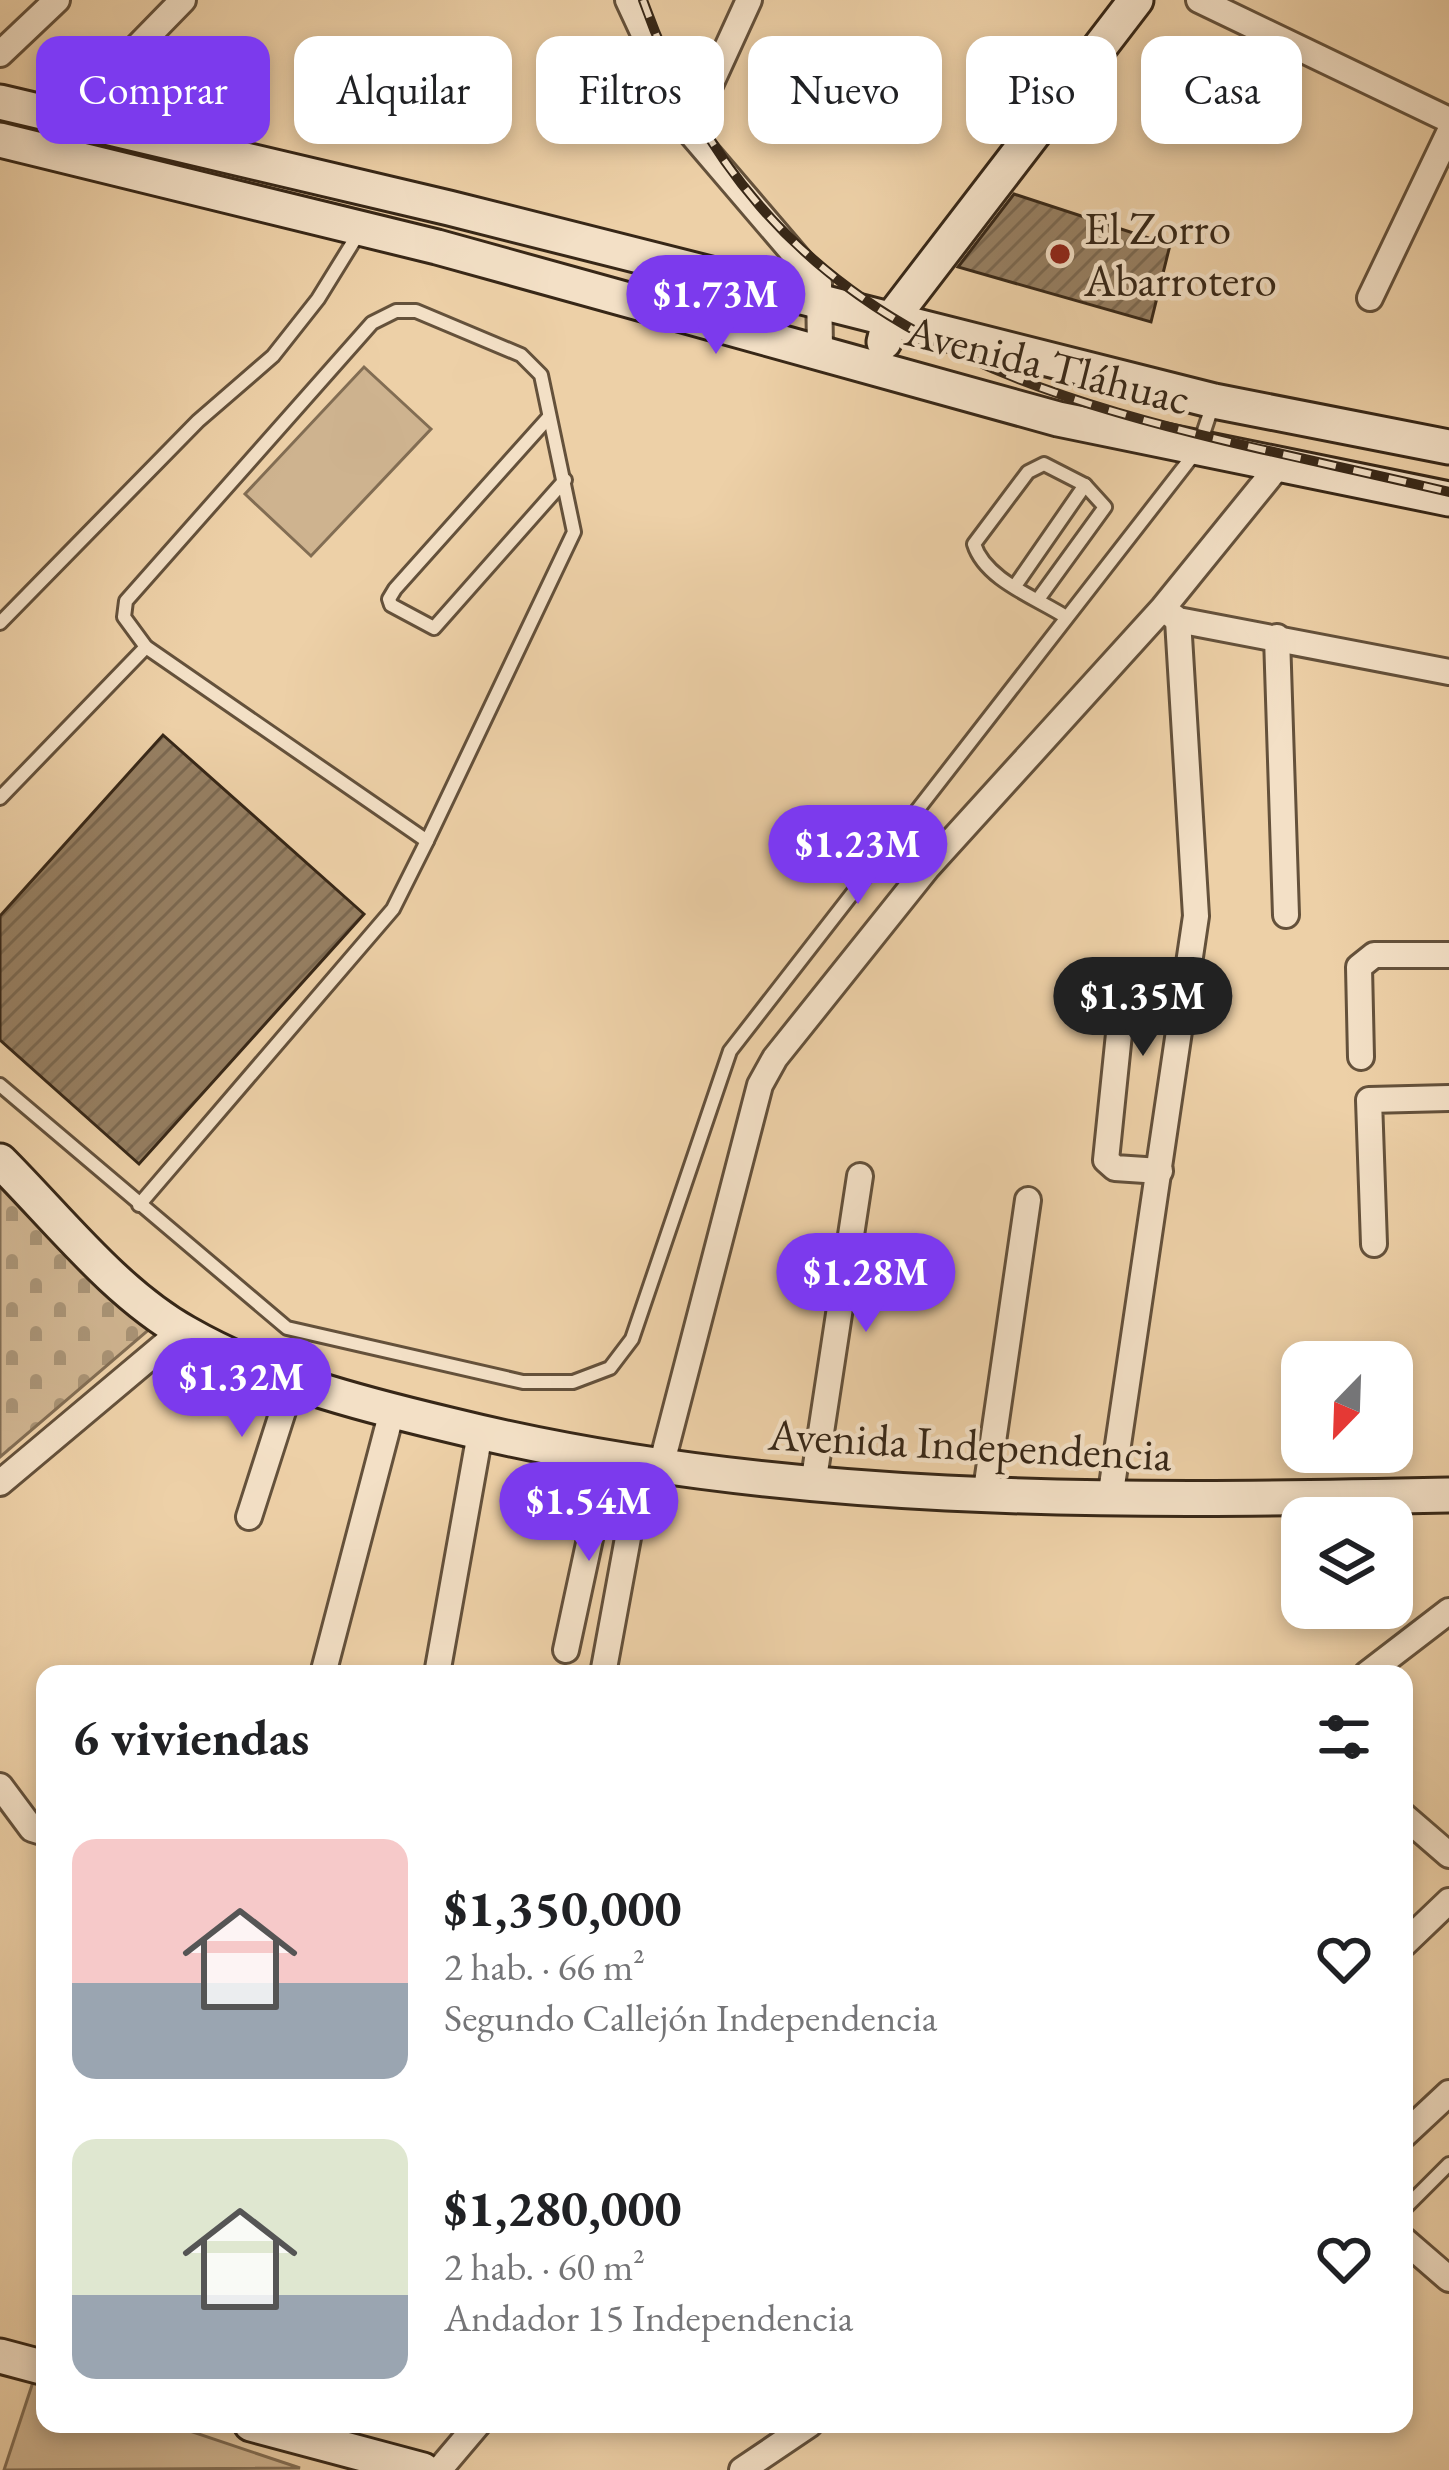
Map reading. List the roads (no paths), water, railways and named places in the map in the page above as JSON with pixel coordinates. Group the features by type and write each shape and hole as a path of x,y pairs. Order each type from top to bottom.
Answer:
{"main road":[{"path":"877,367 890,322 1136,0"},
{"name":"Avenida Tláhuac","path":"0,102 36,113"},
{"name":"Avenida Tláhuac","path":"0,140 437,247 820,349 1058,419 1449,499"},
{"name":"Avenida Tláhuac","path":"167,144 449,208 1214,401 1449,447"},
{"path":"437,247 449,208"},
{"name":"Avenida Independencia","path":"0,1161 124,1284 182,1331 292,1382 480,1432 650,1468 986,1497 1449,1495"},
{"path":"0,2356 36,2366"},
{"path":"285,2433 423,2470"}],"street":[{"path":"0,54 57,0"},
{"path":"148,36 183,0"},
{"path":"628,0 645,36"},
{"path":"724,55 749,0"},
{"path":"1199,0 1449,120"},
{"path":"1370,298 1449,133"},
{"path":"700,144 819,283 824,304 820,349"},
{"path":"605,1665 650,1468 760,1085 775,1058 927,868 1170,614 1280,464"},
{"path":"1170,614 1449,672"},
{"path":"1110,1499 1196,916 1170,614"},
{"path":"1277,638 1286,915"},
{"path":"1361,1058 1360,967 1374,955 1449,955"},
{"path":"1123,995 1106,1160 1115,1168 1160,1171"},
{"path":"1374,1244 1369,1100 1449,1098"},
{"path":"813,1485 860,1176"},
{"path":"986,1497 1028,1200"},
{"path":"0,1483 182,1331"},
{"path":"249,1517 292,1382"},
{"path":"325,1665 392,1411"},
{"path":"439,1665 480,1432"},
{"path":"566,1650 607,1460"},
{"path":"1379,1665 1449,1611"},
{"path":"0,1786 36,1830"},
{"path":"1413,1824 1449,1856"},
{"path":"1413,1935 1449,1901"},
{"path":"1413,2127 1449,2093"},
{"path":"1413,2248 1449,2279"},
{"path":"439,2470 470,2433"},
{"path":"742,2470 797,2433"}],"lane":[{"path":"0,623 198,422 273,356 318,298 361,230"},
{"path":"139,1205 393,909 427,841 574,532 541,375 521,355 416,311 396,311 372,323 126,601 124,617 146,647 427,841"},
{"path":"0,1085 287,1328 523,1382 573,1382 610,1368 632,1339 730,1051 1198,449 1214,401"},
{"path":"549,417 395,589 391,605 434,628 565,480"},
{"path":"1039,598 1105,507 1061,468 1044,464 1028,472 974,544 978,556 1015,586 1066,616"},
{"path":"1015,586 1085,485"},
{"path":"0,798 146,647"},
{"path":"1413,2200 1449,2164"}],"railway":[{"path":"643,0 703,127 778,226 868,301 969,358 1080,401 1198,434 1449,492"}],"place":[{"name":"El Zorro Abarrotero","path":"1060,254"}]}
